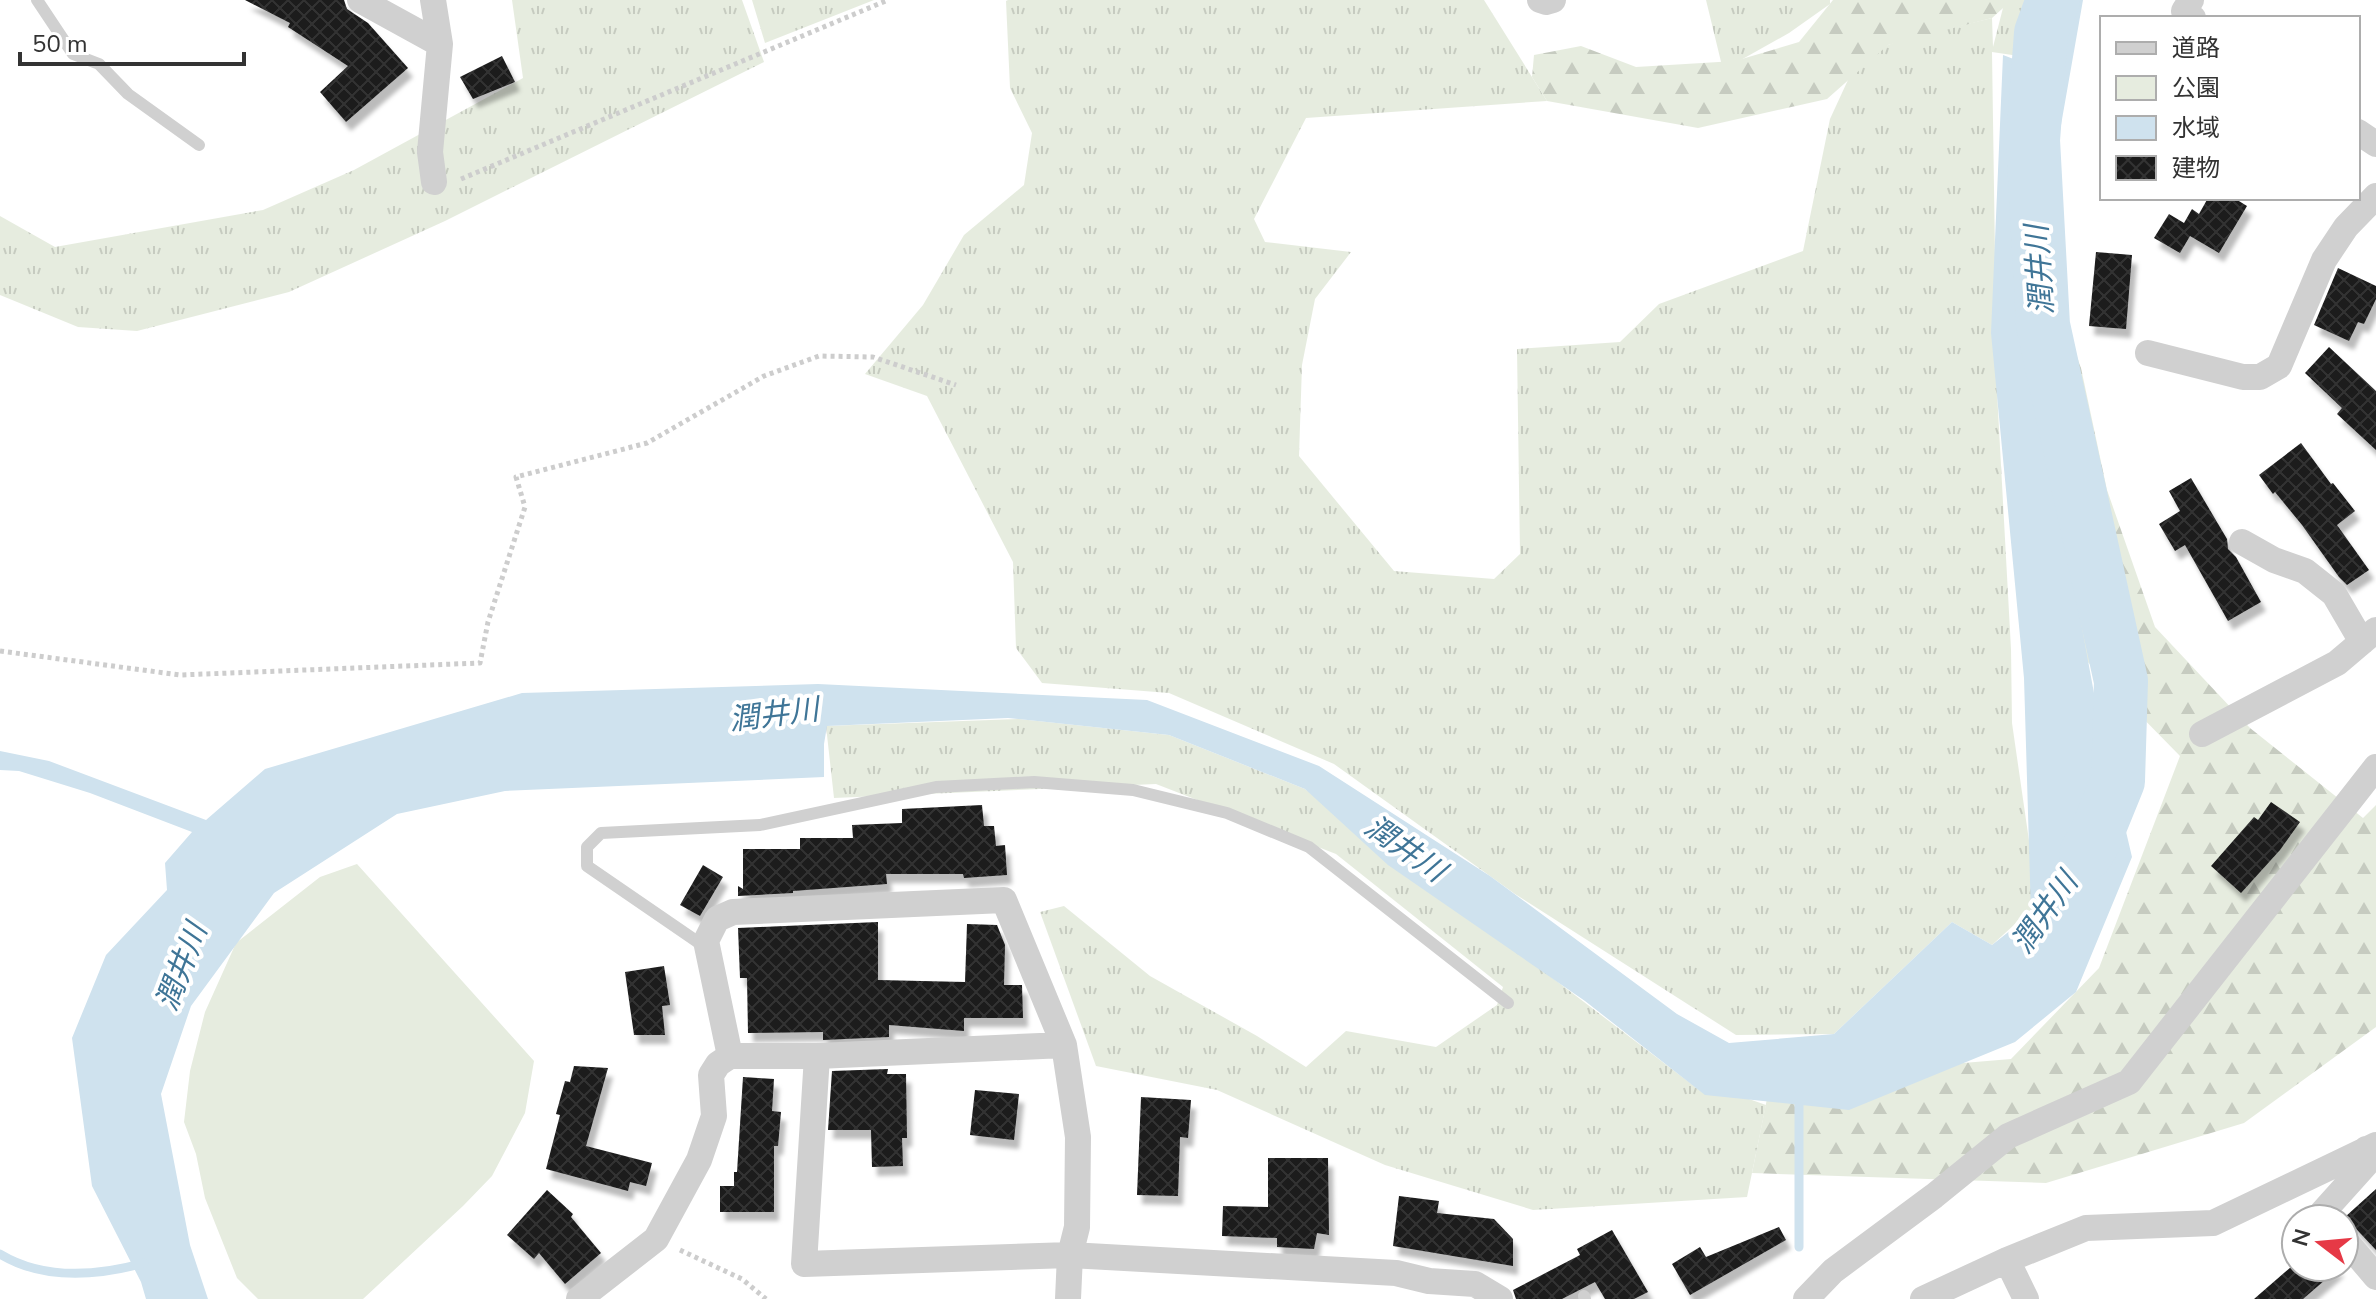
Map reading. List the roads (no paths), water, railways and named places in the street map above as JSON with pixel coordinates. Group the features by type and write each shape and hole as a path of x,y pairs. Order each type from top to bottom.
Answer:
{"street":[{"path":"360,0 440,44"},
{"path":"433,0 440,44 430,152 434,182"},
{"path":"1540,0 1553,0"},
{"path":"2190,16 2184,11 2191,0"},
{"path":"2148,353 2243,377 2260,377 2279,366 2324,260 2346,227 2376,196"},
{"path":"2202,734 2337,663 2369,636 2334,594 2305,571 2274,560 2242,542"},
{"path":"1806,1299 1833,1271 2008,1136 2129,1082 2376,767"},
{"path":"730,1056 706,941 717,919 733,912 1004,900 1064,1045 1078,1137 1077,1227 1070,1255 1068,1299"},
{"path":"579,1299 656,1239 699,1160 714,1116 711,1075 718,1064 730,1056 817,1056 1064,1045"},
{"path":"817,1056 804,1264 1070,1255 1396,1273 1427,1290 1475,1284 1500,1299"},
{"path":"2331,1203 2366,1164 2371,1147"},
{"path":"1923,1299 2086,1228 2213,1223 2371,1147"},
{"path":"2360,1258 2376,1277"},
{"path":"2007,1260 2026,1299"}],"lane":[{"path":"37,0 73,54 99,64 128,94 199,145"},
{"path":"708,949 587,866 587,847 601,833 760,825 936,787 1034,782 1133,790 1227,813 1309,847 1508,1003"}],"water":[{"path":"2062,0 2083,0 2026,324 2096,704 2132,857 2076,992 2015,1042 1849,1110 1705,1095 1585,1001 1388,865 1305,789 1169,735 1008,718 827,726 824,777 505,791 397,814 274,893 191,1006 161,1094 190,1245 208,1299 146,1299 141,1282 92,1186 72,1038 106,955 167,890 165,863 192,832 90,793 19,771 0,770 0,751 49,761 206,820 265,769 522,693 818,684 1147,700 1319,766 1490,876 1677,1014 1729,1043 1834,1034 1952,922 1992,945 2031,914 2024,678 1991,333 2003,55 2035,67 2036,184"}],"waterway":[{"name":"潤井川","path":"2053,0 2041,33 2033,140 2043,325 2121,681 2118,781 2086,854"},
{"path":"1799,1095 1799,1247"},
{"path":"0,1254 52,1272 89,1273 144,1263"}]}
